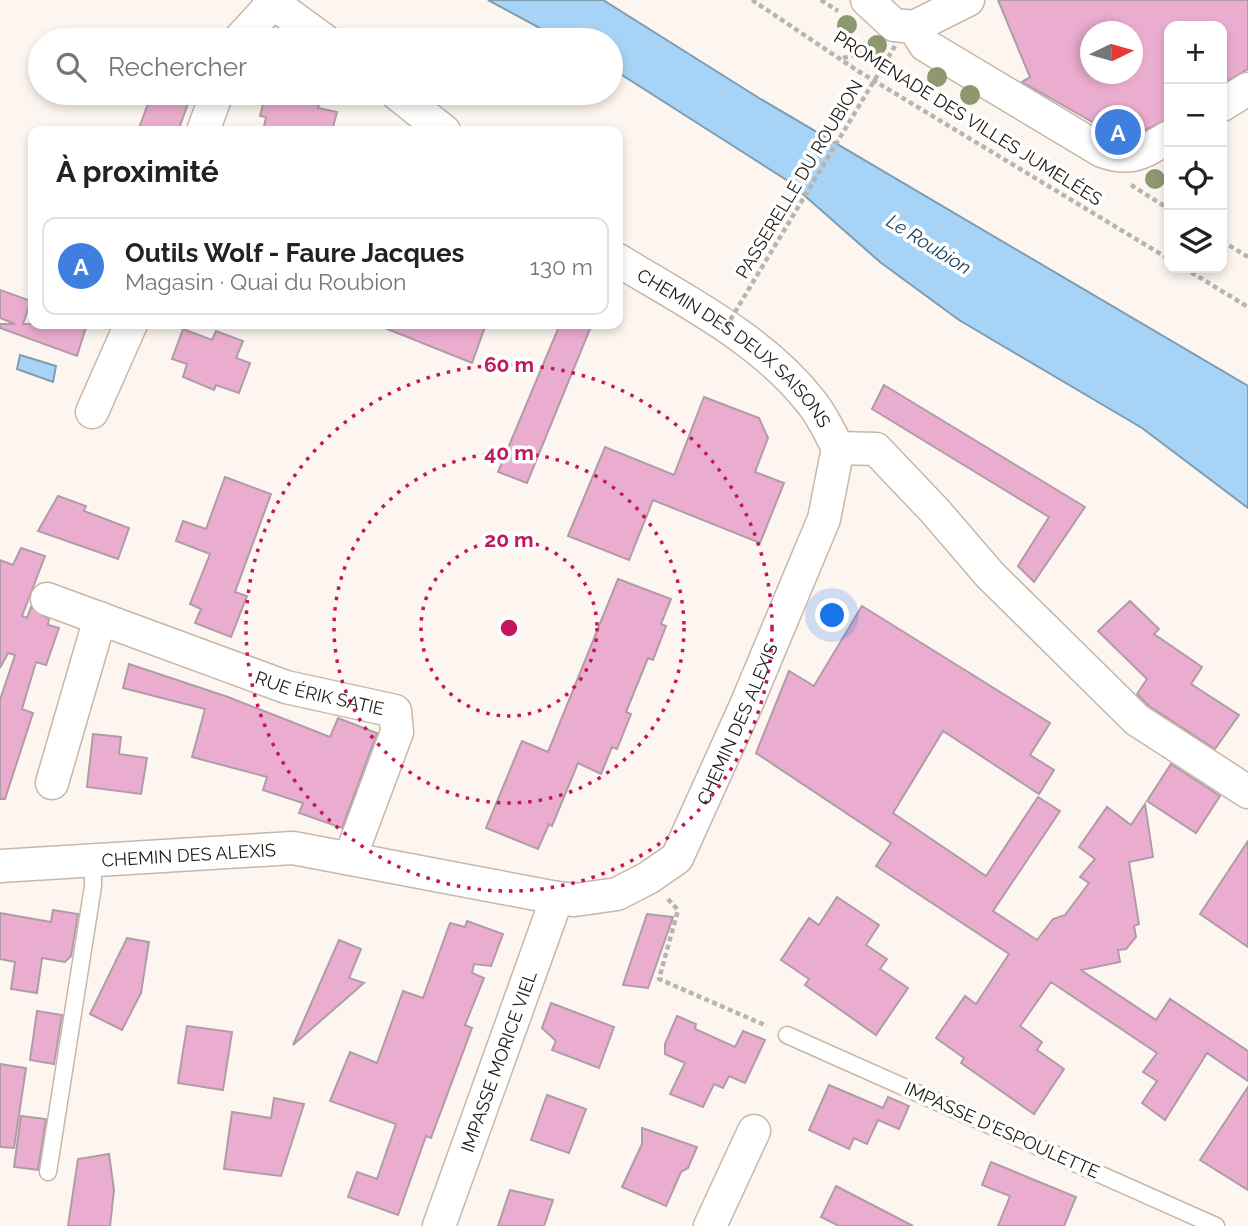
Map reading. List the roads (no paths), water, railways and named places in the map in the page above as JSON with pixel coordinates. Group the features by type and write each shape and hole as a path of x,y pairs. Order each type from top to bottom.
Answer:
{"street":[{"path":"867,0 905,36 925,45 1102,152 1120,158 1142,154 1164,140"},
{"path":"905,36 968,0"},
{"path":"249,28 271,2 307,28"},
{"path":"1227,102 1248,89"},
{"path":"205,126 213,105"},
{"path":"411,105 438,126"},
{"name":"CHEMIN DES DEUX SAISONS","path":"623,263 726,327 783,370 813,403 838,448"},
{"path":"92,412 129,329"},
{"path":"838,448 876,449 935,511 990,575 1137,720 1248,792"},
{"name":"CHEMIN DES ALEXIS","path":"0,866 293,848 557,898 604,897 648,878 677,858 747,703 824,519 831,496 838,448"},
{"name":"RUE ÉRIK SATIE","path":"47,598 286,687 395,711 397,732 350,858"},
{"path":"52,783 100,618"},
{"name":"IMPASSE MORICE VIEL","path":"439,1226 557,898"},
{"path":"710,1226 754,1131"}],"lane":[{"path":"48,1172 93,886 93,860"},
{"name":"IMPASSE D'ESPOULETTE","path":"787,1035 1216,1226"}],"water":[{"name":"Le Roubion","path":"488,0 603,0 759,98 1248,386 1248,508 1142,428 959,320 880,262 788,181 623,76 623,28 540,28"},
{"path":"20,355 56,366 53,382 17,369"}],"place":[{"name":"Outils Wolf - Faure Jacques","path":"1118,132"}]}
